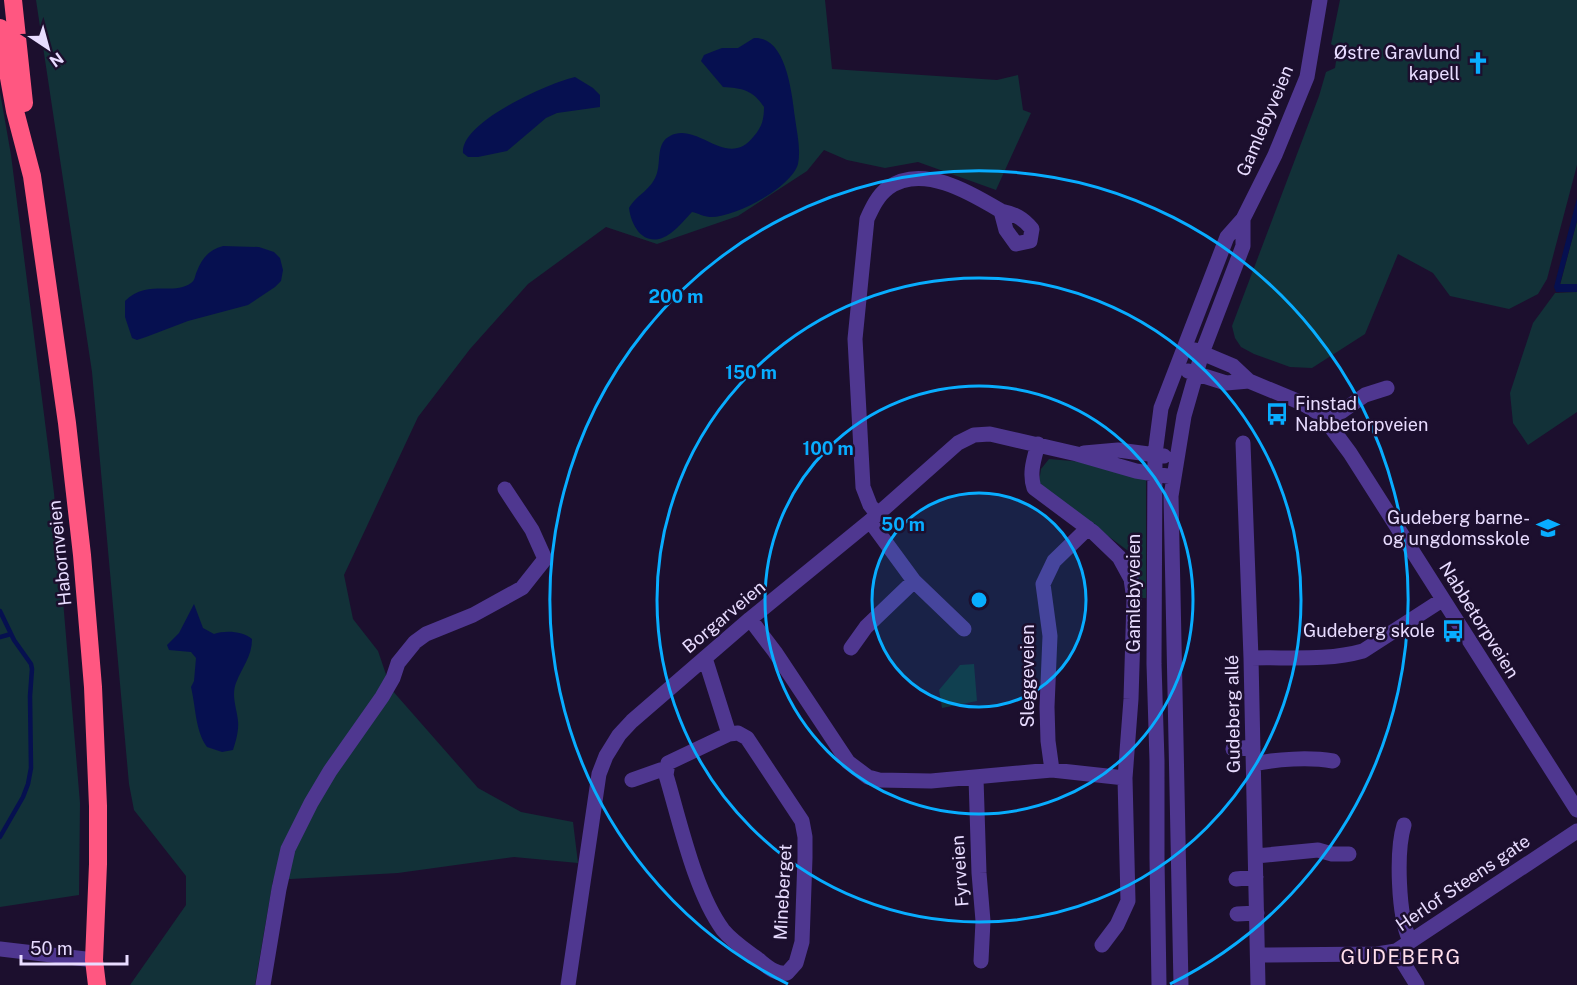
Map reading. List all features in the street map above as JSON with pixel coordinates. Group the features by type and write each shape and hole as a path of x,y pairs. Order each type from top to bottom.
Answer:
{"highway":[{"name":"Habornveien","path":"13,0 25,109 25,144"},
{"name":"Habornveien","path":"0,28 15,111 32,176 67,423 89,625 98,806 94,960 97,985"},
{"name":"Habornveien","path":"88,985 94,960"}],"street":[{"name":"Gamlebyveien","path":"1160,985 1154,664 1155,454 1161,408 1227,237 1243,219 1275,155 1307,77 1320,0"},
{"path":"964,629 914,581 874,518 863,487 855,339 867,219 875,203 887,188 902,181 918,178 936,181 978,197 1001,211"},
{"name":"Gamlebyveien","path":"1181,985 1170,513 1173,477 1184,416 1202,353 1243,246 1243,219"},
{"name":"Nabbetorpveien","path":"1184,347 1233,366 1249,381 1302,403 1317,412 1327,422 1350,453 1577,810"},
{"name":"Nabbetorpveien","path":"1176,367 1226,383 1249,381"},
{"path":"1327,422 1365,395 1387,388"},
{"name":"Borgarveien","path":"568,985 599,774 606,756 619,735 750,619 874,518 958,443 974,435 990,434 1077,453 1121,468 1173,477"},
{"name":"Gudeberg allé","path":"1243,443 1254,764 1258,985"},
{"path":"1038,444 1031,479 1034,488 1088,528 1119,557 1131,579 1134,600 1131,699 1125,778 1128,901 1117,926 1102,945"},
{"name":"Borgarveien","path":"1077,453 1118,450 1176,459"},
{"path":"263,985 288,849 310,803 382,697 393,678 398,663 415,642 426,634 473,615 522,588 545,559 532,530 505,489"},
{"name":"Sleggeveien","path":"1052,770 1047,718 1050,636 1043,584 1054,561 1088,528"},
{"path":"851,648 866,627 914,581"},
{"path":"1251,658 1333,657 1364,651 1442,600"},
{"path":"750,619 775,652 848,762 868,777 879,780 931,781 1052,770 1125,778"},
{"path":"632,780 666,768 668,763 681,755 729,734 705,658"},
{"name":"Mineberget","path":"666,768 696,874 714,916 735,943 777,973 787,973 796,963 802,942 805,837 802,821 747,738 738,733 729,734"},
{"path":"1233,749 1253,747"},
{"path":"1254,764 1315,758 1333,761"},
{"name":"Fyrveien","path":"976,778 978,873 983,921 981,961"},
{"path":"1404,825 1400,842 1401,899 1403,924 1410,942"},
{"name":"Herlof Steens gate","path":"1258,955 1377,954 1396,951 1577,831"},
{"path":"1256,856 1318,850 1332,854 1349,854"},
{"path":"1236,879 1256,878"},
{"path":"1237,914 1257,914"},
{"path":"0,950 94,960"},
{"path":"1396,951 1417,985"}],"green space":[{"path":"36,0 825,0 832,69 997,80 1018,75 1023,110 1031,113 996,190 918,162 885,168 847,160 824,150 807,171 738,216 657,244 606,227 528,284 470,349 418,417 344,575 353,619 378,651 391,689 478,788 521,812 573,822 578,863 514,857 398,873 273,880 255,985 130,985 186,905 186,876 134,810 129,784 92,372"},
{"path":"1340,0 1577,0 1577,165 1547,279 1538,294 1509,309 1450,296 1433,273 1398,254 1365,334 1312,368 1290,367 1241,347 1235,338 1232,326 1326,72 1335,68 1338,48 1331,44"},
{"path":"0,92 11,155 54,493 80,803 79,895 0,907"},
{"path":"1577,221 1577,284 1560,285"},
{"path":"1577,292 1577,412 1528,445 1513,423 1510,393 1533,323 1555,293"},
{"path":"1049,459 1130,466 1146,464 1146,598 1137,598 1132,583 1131,553 1048,492 1039,482 1041,469"},
{"path":"974,664 977,701 942,708 939,690 960,665"}],"shaded area":[{"path":"754,38 765,40 774,47 786,69 799,147 798,164 793,173 773,192 733,213 710,217 692,212 674,231 663,238 655,240 642,236 634,224 629,208 655,179 661,148 666,139 681,133 733,149 744,145 759,129 764,111 760,101 746,91 723,87 701,61 704,55 722,48 738,48"},
{"path":"575,77 600,95 600,107 557,113 546,118 507,151 478,157 468,157 463,153 466,141 490,117 546,87"},
{"path":"1577,198 1577,221 1560,284 1577,284 1577,292 1556,292 1554,287"},
{"path":"223,246 259,247 274,252 280,258 283,270 281,281 248,305 188,321 137,340 132,338 125,317 125,301 133,294 142,291 184,287 194,279 204,258 210,252"},
{"path":"194,604 203,628 214,634 234,632 252,639 249,657 235,688 234,698 238,724 233,750 222,752 207,747 198,726 191,687 194,681 196,658 191,652 169,650 167,645 179,633"}],"waterway":[{"path":"0,611 32,669 31,768 28,784 0,837"},
{"path":"0,637 11,634"}],"place":[{"name":"Østre Gravlund kapell","path":"1478,63"},
{"name":"Finstad Nabbetorpveien","path":"1277,414"},
{"name":"Gudeberg barne- og ungdomsskole","path":"1548,528"},
{"name":"Gudeberg skole","path":"1453,631"}],"district":[{"name":"GUDEBERG","path":"1401,957"}]}
